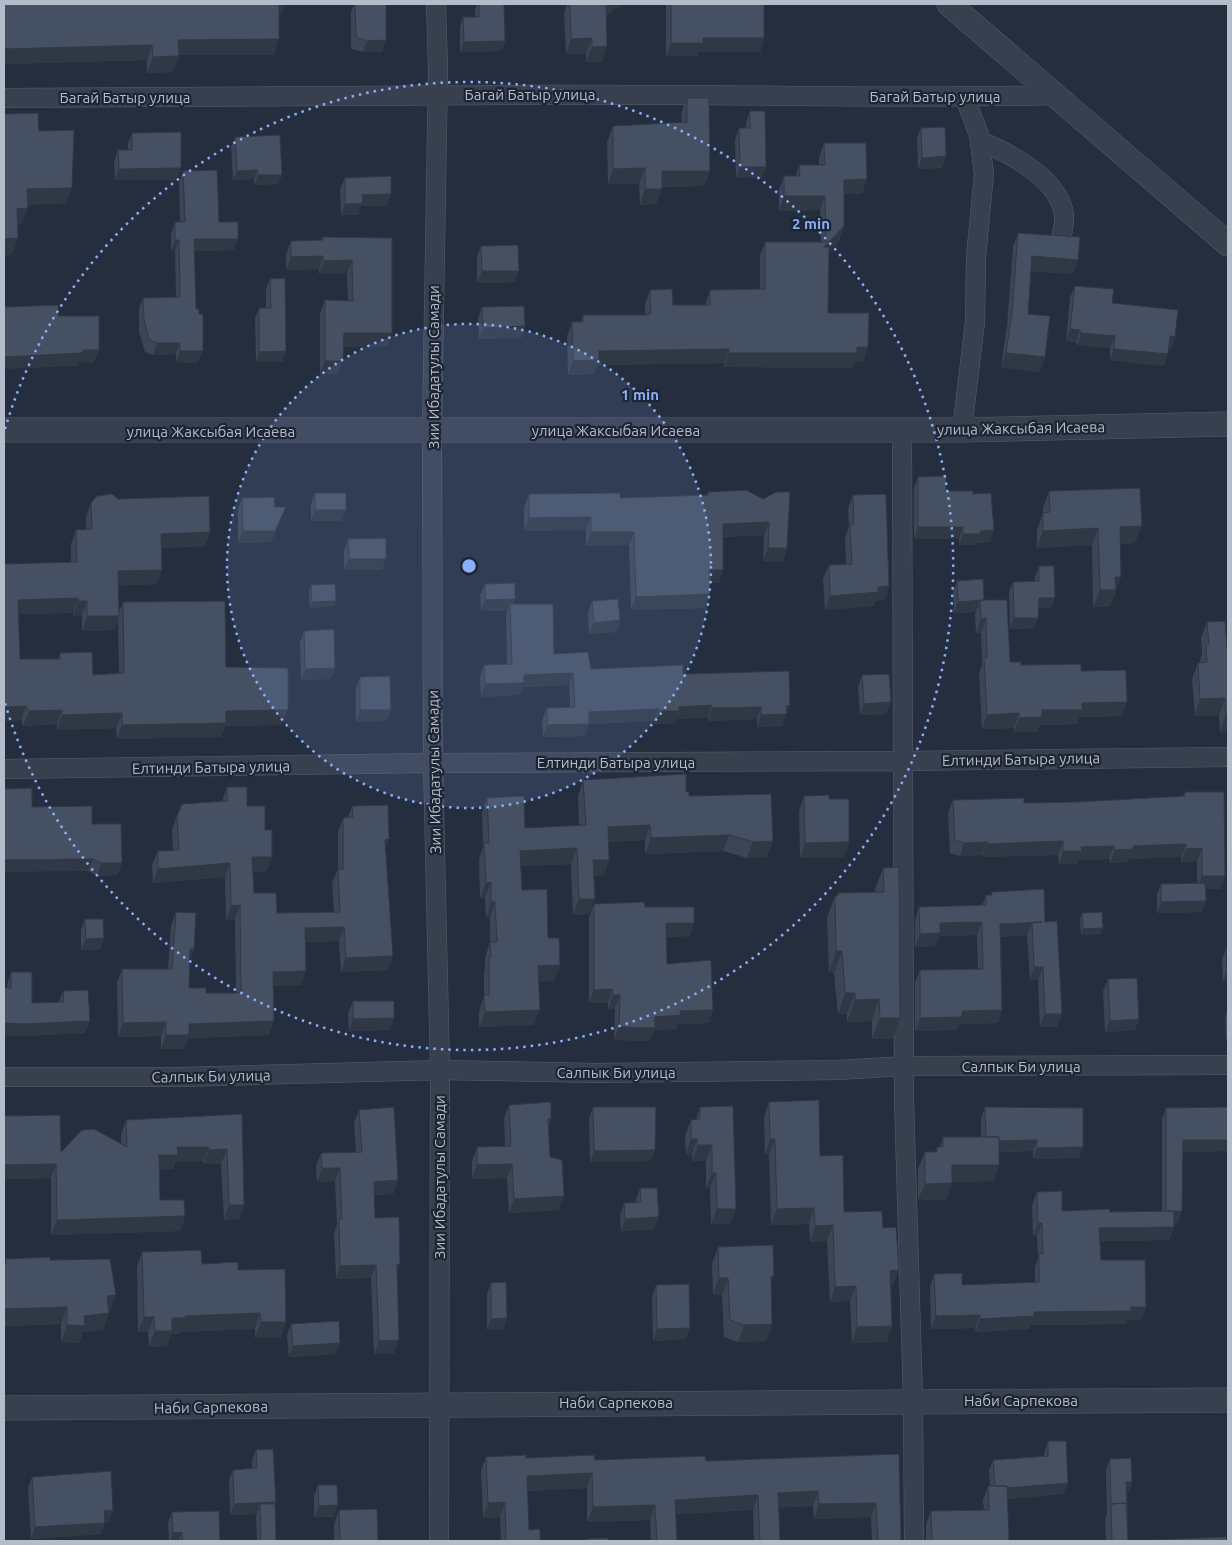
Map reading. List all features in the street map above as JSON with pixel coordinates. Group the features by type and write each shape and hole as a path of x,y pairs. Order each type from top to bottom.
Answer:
{"street":[{"name":"Зии Ибадатулы Самади","path":"436,4 438,68 436,94 432,431 433,763 440,1070 439,1541"},
{"path":"948,4 1228,244"},
{"name":"Багай Батыр улица","path":"4,98 436,94 810,95 965,98 1055,95"},
{"path":"962,430 975,322 976,256 984,174 980,141 965,98"},
{"path":"980,141 1010,156 1040,176 1050,186 1058,197 1064,215 1062,234"},
{"name":"улица Жаксыбая Исаева","path":"4,430 962,430 1228,424"},
{"path":"902,430 905,761 904,1066 913,1400 914,1541"},
{"name":"Елтинди Батыра улица","path":"4,770 433,763 905,761 1228,757"},
{"name":"Салпык Би улица","path":"4,1078 180,1077 440,1070 596,1074 838,1070 904,1066 1228,1065"},
{"name":"Наби Сарпекова","path":"4,1408 913,1400 1228,1400"}],"building":[{"path":"4,4 279,4 279,39 178,40 179,56 153,57 152,45 4,49"},
{"path":"355,4 386,4 386,40 367,41 356,37"},
{"path":"479,4 504,4 505,41 464,42 463,17 479,17"},
{"path":"570,4 606,4 607,46 592,47 592,38 571,39"},
{"path":"671,4 764,4 764,38 703,38 703,43 671,43"},
{"path":"687,98 709,98 710,171 662,171 662,189 645,189 645,168 613,169 613,126 687,122"},
{"path":"750,111 765,111 766,167 740,167 739,128 750,128"},
{"path":"38,113 39,131 74,130 72,188 27,189 28,208 17,209 18,238 4,239 4,114"},
{"path":"945,127 946,156 922,158 921,128"},
{"path":"181,132 181,168 119,169 118,150 132,150 132,133"},
{"path":"280,135 282,175 258,175 257,170 237,171 235,137"},
{"path":"824,143 866,143 867,179 844,180 844,226 824,247 829,247 828,313 869,313 868,347 857,347 857,353 729,353 729,349 599,351 599,360 573,361 572,322 583,322 583,315 648,315 651,313 650,290 672,289 673,305 710,305 710,290 765,289 765,242 826,242 825,196 784,196 784,176 800,176 799,165 825,165"},
{"path":"217,170 219,222 238,222 238,239 194,239 196,309 199,309 199,314 203,314 203,351 180,351 180,343 157,343 149,340 144,319 143,298 180,297 179,240 175,240 175,222 185,222 183,171"},
{"path":"391,176 391,194 362,195 363,203 345,204 345,178"},
{"path":"1018,233 1080,237 1078,260 1032,256 1028,314 1050,316 1045,357 1006,353 1012,312"},
{"path":"323,237 392,238 392,333 344,333 343,361 325,361 325,300 353,301 352,260 324,261 323,256 291,257 291,241 323,240"},
{"path":"518,245 519,271 482,271 481,246"},
{"path":"285,278 286,351 259,352 259,308 271,308 270,279"},
{"path":"1075,286 1114,289 1112,303 1178,310 1175,337 1170,336 1168,354 1114,349 1115,336 1081,333 1080,330 1070,329"},
{"path":"58,305 58,316 99,316 99,350 83,350 82,353 4,357 4,307"},
{"path":"524,306 525,326 483,328 482,307"},
{"path":"946,476 946,491 973,491 973,494 991,493 994,530 980,531 980,534 963,534 963,527 918,527 918,477"},
{"path":"1140,488 1142,526 1120,527 1121,577 1115,577 1116,590 1100,590 1098,528 1043,531 1043,513 1050,512 1049,491"},
{"path":"746,490 763,499 776,492 790,492 787,548 768,548 769,522 723,524 723,570 709,570 710,594 636,597 634,532 591,532 591,517 529,518 529,494 620,493 620,498 708,495 708,492"},
{"path":"315,493 346,493 346,510 315,510"},
{"path":"112,494 118,499 209,496 210,532 161,534 162,570 118,571 119,616 87,616 87,601 78,601 78,598 18,600 20,659 60,659 60,653 92,652 93,675 124,673 123,602 225,601 226,667 288,668 288,710 226,711 226,723 122,725 122,713 62,715 62,710 29,711 26,706 4,707 4,564 77,562 76,530 92,529 91,503 97,496"},
{"path":"886,494 889,586 878,587 878,592 830,596 829,565 852,564 850,524 854,524 853,495"},
{"path":"274,497 275,507 286,507 275,531 243,531 242,498"},
{"path":"386,538 386,559 349,559 348,539"},
{"path":"1039,566 1054,566 1055,598 1039,598 1038,618 1014,618 1013,582 1039,581"},
{"path":"983,579 984,600 958,602 957,581"},
{"path":"515,583 515,599 485,600 485,584"},
{"path":"335,584 336,601 312,602 311,585"},
{"path":"618,599 620,620 594,623 592,601"},
{"path":"980,600 1007,600 1010,662 1021,662 1021,665 1081,664 1081,671 1126,670 1127,702 1082,703 1082,710 1042,710 1042,717 1019,718 1019,713 987,715 984,658 987,658 986,618 981,619"},
{"path":"510,604 553,604 554,654 588,652 591,669 683,665 683,674 789,671 790,705 786,706 787,714 761,715 761,707 712,708 712,705 679,707 679,711 659,711 659,709 589,712 589,724 547,725 547,708 575,707 573,673 524,675 524,683 485,684 484,665 512,664"},
{"path":"1225,621 1228,648 1228,715 1226,715 1225,698 1200,699 1198,663 1207,662 1206,644 1209,644 1207,622"},
{"path":"334,629 335,668 305,669 304,631"},
{"path":"889,674 891,702 864,704 862,675"},
{"path":"390,676 391,710 360,710 360,677"},
{"path":"686,774 686,792 689,792 689,796 771,794 773,841 753,842 729,835 651,838 650,825 608,827 609,860 593,860 595,899 579,899 577,848 520,851 522,890 547,889 548,938 559,938 560,965 538,966 540,1010 485,1012 484,995 489,995 490,942 497,942 495,902 491,902 491,882 486,883 484,843 489,843 487,798 524,796 525,828 586,825 583,780"},
{"path":"227,787 247,787 247,806 265,806 265,830 272,830 272,857 252,857 254,893 276,893 277,913 340,912 338,869 343,869 343,818 353,817 352,806 388,805 389,839 385,840 393,956 346,958 344,927 305,928 306,971 273,972 274,1021 189,1024 189,1035 166,1035 166,1022 123,1023 122,969 172,969 176,912 196,913 194,949 190,949 189,988 206,988 206,993 241,993 240,905 231,906 230,863 158,869 158,851 179,850 177,816 182,804 227,801"},
{"path":"32,788 32,807 92,806 92,824 121,824 122,863 101,863 93,859 4,860 4,789"},
{"path":"1185,792 1224,792 1225,876 1202,876 1202,848 1186,849 1186,844 1133,846 1133,849 1115,850 1114,846 1081,847 1082,851 1063,851 1063,841 987,844 987,842 964,843 955,840 953,800 1024,798 1024,803 1077,802 1185,796"},
{"path":"829,795 829,799 849,799 849,842 805,843 804,796"},
{"path":"899,867 900,1018 880,1018 879,999 855,1000 855,993 845,993 842,951 836,951 835,896 838,896 838,893 884,892 883,868"},
{"path":"1205,883 1206,901 1161,902 1161,884"},
{"path":"1044,889 1045,922 1057,921 1062,1014 1045,1014 1043,967 1034,967 1032,923 1042,922 1000,924 1002,1010 962,1011 962,1017 920,1018 920,970 983,969 982,922 940,923 940,933 920,934 919,907 986,905 986,895 992,895 991,892"},
{"path":"644,902 645,907 694,907 694,923 666,923 667,964 711,960 713,1010 680,1011 681,1015 655,1017 655,1028 619,1027 620,995 613,995 612,989 594,990 594,904"},
{"path":"1102,912 1103,928 1083,929 1082,913"},
{"path":"85,919 103,919 104,938 86,939"},
{"path":"1226,949 1228,949 1228,970 1227,970"},
{"path":"11,972 32,972 32,1003 64,1002 63,991 88,990 90,1021 4,1023 4,988 11,988"},
{"path":"1137,978 1139,1019 1110,1021 1108,979"},
{"path":"353,1001 394,1001 394,1018 353,1019"},
{"path":"819,1100 820,1156 843,1155 844,1212 882,1211 883,1228 896,1227 899,1270 890,1271 892,1326 857,1327 856,1286 835,1287 833,1225 815,1226 814,1208 777,1209 775,1139 770,1139 769,1102"},
{"path":"551,1102 551,1119 548,1119 550,1157 562,1160 564,1196 514,1199 512,1164 477,1165 477,1147 511,1146 509,1105"},
{"path":"733,1106 736,1209 717,1209 716,1173 712,1173 712,1145 698,1145 697,1139 691,1139 691,1120 700,1119 700,1107"},
{"path":"394,1107 398,1180 374,1182 375,1218 399,1217 400,1264 397,1264 399,1340 379,1341 376,1265 340,1266 339,1220 342,1219 340,1168 322,1168 321,1153 362,1152 359,1110"},
{"path":"593,1107 656,1107 655,1150 594,1151"},
{"path":"985,1107 1083,1108 1083,1147 1037,1148 1037,1140 999,1141 999,1137 986,1137"},
{"path":"1228,1107 1228,1140 1183,1140 1182,1211 1166,1211 1166,1108"},
{"path":"242,1114 244,1205 229,1205 227,1149 209,1150 209,1147 177,1147 178,1155 159,1155 160,1200 184,1200 185,1216 57,1220 56,1164 5,1165 4,1174 4,1116 60,1115 61,1152 82,1130 94,1129 127,1147 126,1120"},
{"path":"943,1137 999,1137 999,1165 952,1165 952,1183 925,1184 925,1152 937,1152 937,1147 943,1147"},
{"path":"640,1188 657,1188 659,1217 625,1219 624,1203 641,1202"},
{"path":"1062,1191 1062,1211 1109,1209 1110,1212 1174,1211 1174,1227 1099,1228 1101,1260 1145,1260 1146,1307 1131,1307 1131,1311 1034,1312 1034,1316 980,1319 980,1315 936,1316 934,1274 962,1273 962,1285 1039,1282 1039,1254 1043,1254 1042,1223 1038,1223 1037,1192"},
{"path":"773,1245 774,1276 771,1276 772,1324 744,1325 730,1320 728,1278 719,1278 718,1247"},
{"path":"201,1250 202,1264 238,1262 238,1270 285,1269 286,1322 261,1322 260,1313 185,1316 185,1318 172,1318 172,1331 155,1331 154,1317 144,1317 142,1252"},
{"path":"50,1257 50,1260 110,1259 116,1295 107,1296 109,1313 84,1316 85,1326 67,1325 67,1307 5,1309 6,1326 4,1326 5,1259"},
{"path":"506,1282 507,1318 491,1319 491,1283"},
{"path":"689,1284 690,1328 657,1329 656,1285"},
{"path":"339,1321 340,1343 293,1346 291,1324"},
{"path":"1048,1441 1066,1441 1068,1483 1007,1488 1007,1486 995,1486 993,1460 1048,1456"},
{"path":"273,1449 276,1502 234,1504 233,1470 257,1468 256,1450"},
{"path":"899,1454 901,1541 872,1541 878,1540 876,1503 819,1504 818,1491 778,1493 780,1541 760,1541 758,1495 675,1500 677,1540 657,1541 655,1505 593,1507 592,1473 527,1476 529,1530 540,1529 540,1541 506,1541 505,1502 488,1503 486,1457 526,1455 526,1458 594,1455 595,1460 705,1456 706,1461"},
{"path":"1131,1458 1132,1482 1126,1482 1127,1503 1111,1504 1110,1459"},
{"path":"111,1471 113,1510 104,1511 105,1523 35,1527 32,1477"},
{"path":"318,1485 337,1485 338,1505 319,1506"},
{"path":"988,1486 1007,1486 1009,1541 932,1541 931,1511 989,1510"},
{"path":"1126,1503 1128,1541 1112,1541 1111,1504"},
{"path":"260,1504 275,1504 276,1541 261,1541"},
{"path":"377,1509 378,1541 340,1541 339,1510"},
{"path":"219,1511 220,1541 182,1541 182,1532 173,1533 172,1512"},
{"path":"1226,1537 1227,1541 1128,1541"},
{"path":"608,1538 608,1541 586,1541 586,1539"}]}
